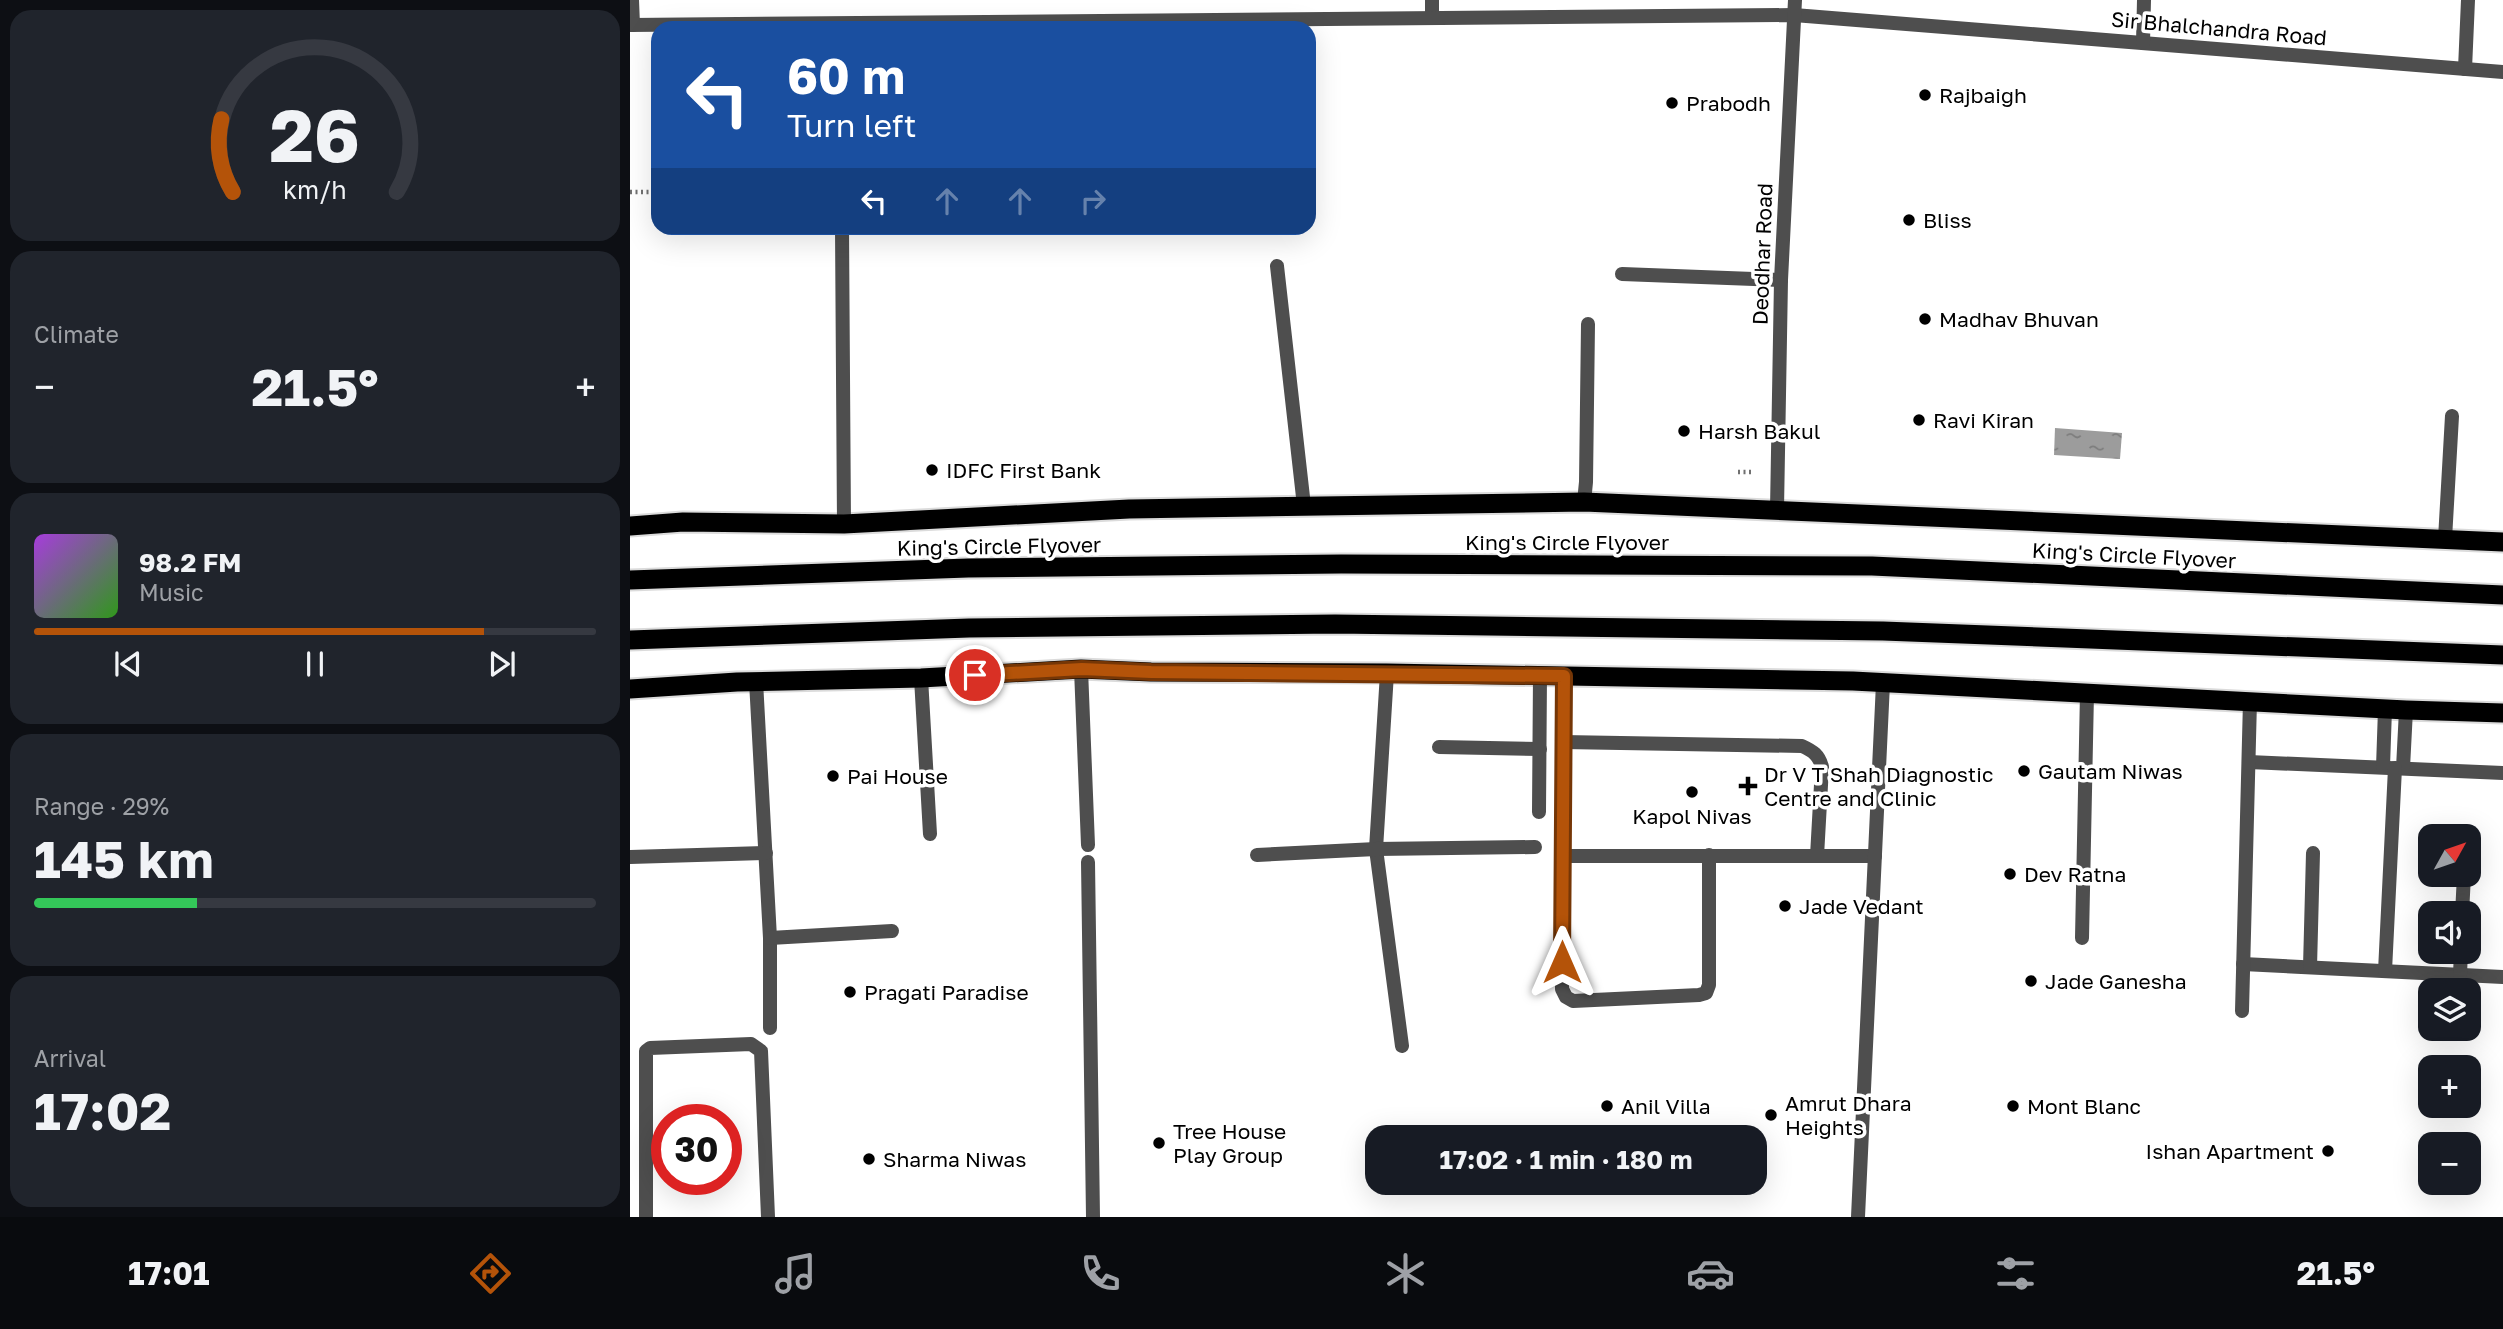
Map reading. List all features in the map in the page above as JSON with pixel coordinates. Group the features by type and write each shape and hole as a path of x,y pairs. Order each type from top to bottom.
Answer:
{"highway":[{"path":"630,526 682,522 844,524 1129,509 1584,502 2503,542"},
{"name":"King's Circle Flyover","path":"630,580 1010,567 1341,564 1872,566 2503,595"},
{"path":"630,640 969,628 1335,624 1883,631 2503,655"},
{"path":"630,689 756,681 921,678 1082,669 1540,675 1884,684 2503,713"}],"street":[{"path":"632,0 632,25"},
{"path":"1432,0 1432,18"},
{"path":"2143,43 2144,0"},
{"path":"2465,69 2469,0"},
{"name":"Sir Bhalchandra Road","path":"1089,21 1432,18 1795,8 2143,43 2503,72"},
{"name":"Deodhar Road","path":"1777,509 1781,279 1795,8"},
{"name":"Sir Bhalchandra Road","path":"632,25 651,25"},
{"path":"842,235 844,524"},
{"path":"1277,266 1304,506"},
{"path":"1622,274 1781,279"},
{"path":"1584,502 1588,324"},
{"path":"2445,539 2452,416"},
{"path":"1082,669 1088,845"},
{"path":"1387,673 1376,849 1402,1046"},
{"path":"1539,812 1540,675"},
{"path":"1564,676 1562,989 1566,997 1573,1001 1706,993 1709,985 1709,855"},
{"path":"921,678 930,834"},
{"path":"756,681 766,853 770,1028"},
{"path":"1858,1217 1884,684"},
{"path":"2082,938 2087,693"},
{"path":"2242,1011 2250,701"},
{"path":"2385,709 2394,768"},
{"path":"2385,971 2394,768 2406,710"},
{"path":"1563,742 1802,746 1813,751 1820,759 1822,767 1817,856"},
{"path":"1439,747 1540,749"},
{"path":"2249,762 2503,772"},
{"path":"1256,855 1376,849 1535,847"},
{"path":"630,857 766,853"},
{"path":"2310,967 2313,853"},
{"path":"1562,856 1875,856"},
{"path":"1088,862 1093,1217"},
{"path":"769,939 892,931"},
{"path":"2244,964 2503,977"},
{"path":"2460,964 2460,974"},
{"path":"646,1217 646,1052 650,1048 751,1044 761,1051 768,1217"}],"path":[{"path":"630,192 651,192"}],"water":[{"path":"2055,428 2122,433 2120,459 2054,455"}],"place":[{"name":"Rajbaigh","path":"1925,95"},
{"name":"Prabodh","path":"1672,103"},
{"name":"Bliss","path":"1909,220"},
{"name":"Madhav Bhuvan","path":"1925,319"},
{"name":"Ravi Kiran","path":"1919,420"},
{"name":"Harsh Bakul","path":"1684,431"},
{"name":"IDFC First Bank","path":"932,470"},
{"name":"Gautam Niwas","path":"2024,771"},
{"name":"Pai House","path":"833,776"},
{"name":"Dr V T Shah Diagnostic Centre and Clinic","path":"1748,786"},
{"name":"Kapol Nivas","path":"1692,792"},
{"name":"Dev Ratna","path":"2010,874"},
{"name":"Jade Vedant","path":"1785,906"},
{"name":"Jade Ganesha","path":"2031,981"},
{"name":"Pragati Paradise","path":"850,992"},
{"name":"Anil Villa","path":"1607,1106"},
{"name":"Mont Blanc","path":"2013,1106"},
{"name":"Amrut Dhara Heights","path":"1771,1115"},
{"name":"Tree House Play Group","path":"1159,1143"},
{"name":"Ishan Apartment","path":"2328,1151"},
{"name":"Sharma Niwas","path":"869,1159"}],"route":[{"path":"975,675 1082,669 1564,676 1562,962"}]}
